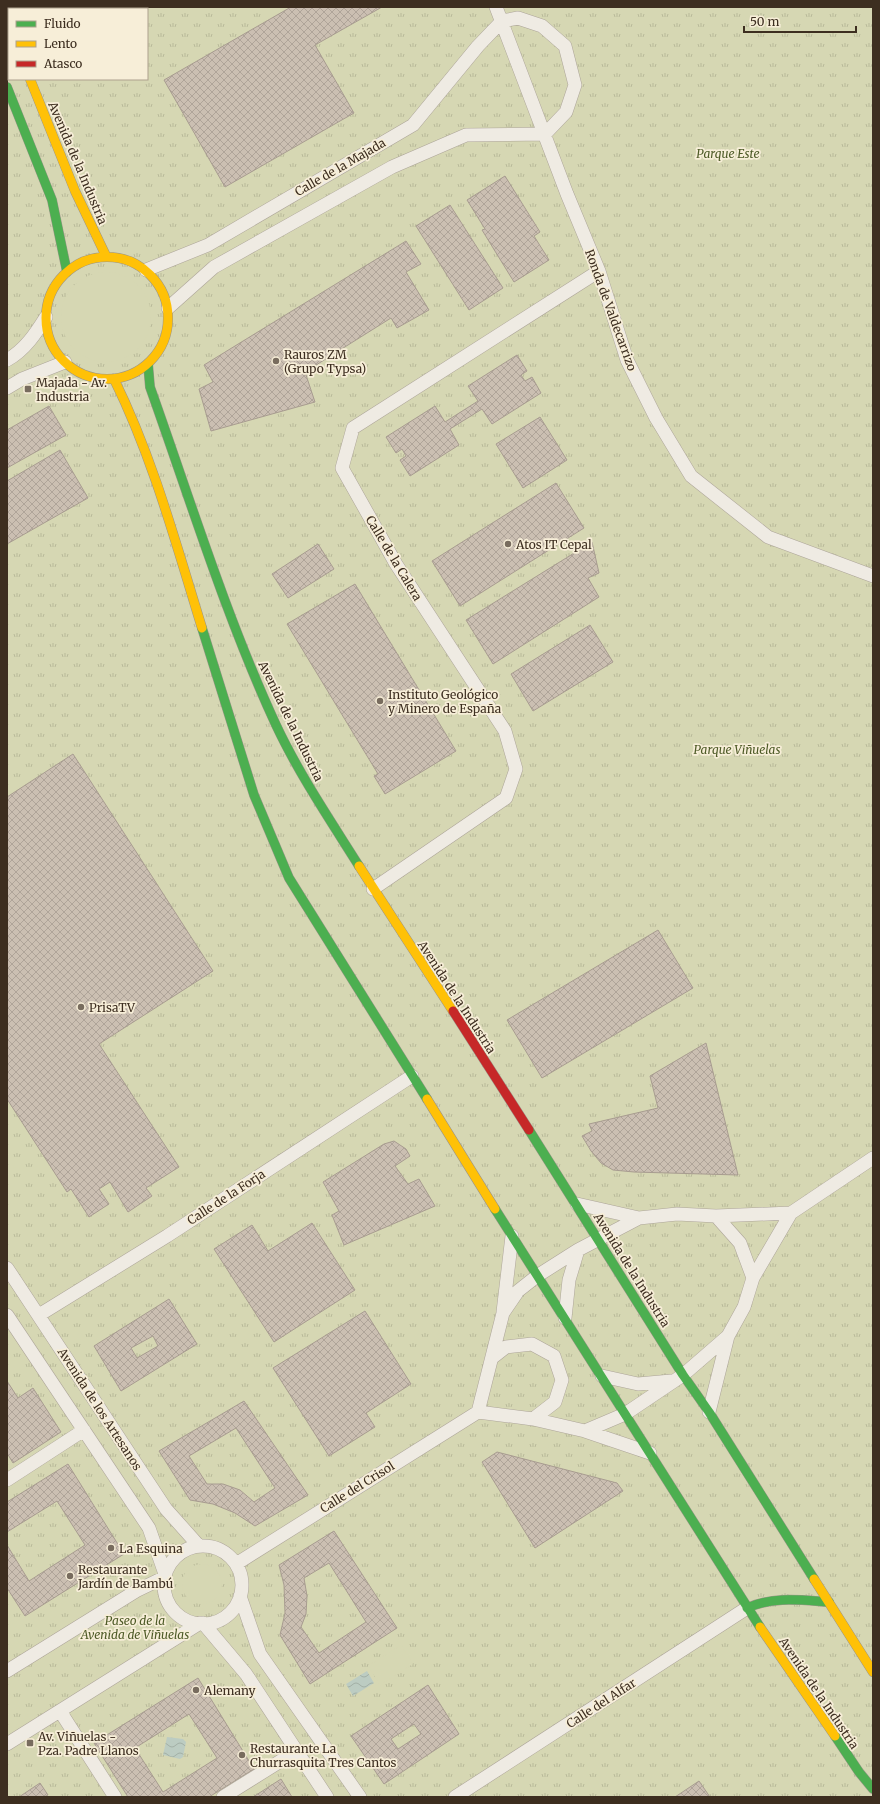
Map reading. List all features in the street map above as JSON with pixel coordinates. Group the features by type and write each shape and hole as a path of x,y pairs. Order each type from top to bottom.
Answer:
{"street":[{"name":"Ronda de Valdecarrizo","path":"496,7 546,134 567,194 599,271 627,360 656,418 690,476 768,537 873,576"},
{"path":"502,21 518,18 542,26 565,46 575,85 566,112 546,134"},
{"name":"Calle de la Majada","path":"146,270 208,245 413,125 478,46 502,21"},
{"name":"Avenida de la Industria","path":"30,80 75,191 106,256"},
{"path":"7,87 52,200 66,272"},
{"name":"Calle de la Majada","path":"168,308 214,267 392,167 466,135 546,134"},
{"path":"106,256 127,260 146,270 156,280 164,293 168,308 168,328 161,348 148,364 132,374 114,379 96,378 90,376 79,372 65,362 54,349 48,333 46,317 48,300 56,285 66,272 78,264 92,258 106,256"},
{"name":"Calle de la Calera","path":"373,889 506,798 516,769 505,731 396,564 342,468 353,428 599,271"},
{"path":"7,360 15,356 34,335 46,317"},
{"path":"7,388 22,379 65,362"},
{"name":"Avenida de la Industria","path":"148,364 150,387 244,651 277,726 317,800 600,1240 678,1378 709,1412 873,1672"},
{"name":"Avenida de la Industria","path":"114,379 129,409 163,501 254,795 289,878 537,1276 602,1376 747,1608 859,1772 873,1789"},
{"name":"Calle de la Forja","path":"39,1314 167,1236 412,1076"},
{"path":"709,1412 728,1336 744,1307 752,1278 791,1212 873,1158"},
{"path":"577,1204 639,1218 677,1214 716,1216 791,1212"},
{"path":"716,1216 740,1243 752,1278"},
{"path":"503,1313 518,1292 537,1276 578,1250 600,1240 639,1218"},
{"path":"512,1236 503,1313 478,1412 533,1419 585,1431 650,1453"},
{"path":"565,1318 569,1280 578,1250"},
{"name":"Avenida de los Artesanos","path":"7,1268 39,1314 166,1509 199,1546"},
{"name":"Avenida de los Artesanos","path":"7,1315 149,1528 165,1575"},
{"path":"585,1431 625,1414 678,1378 728,1336"},
{"path":"492,1358 506,1347 532,1344 554,1356 562,1380 555,1402 533,1419"},
{"path":"602,1376 638,1384 678,1378"},
{"name":"Calle del Crisol","path":"236,1564 478,1412"},
{"path":"7,1480 84,1430"},
{"path":"7,1744 202,1623 222,1618 230,1612 240,1596 242,1585 240,1574 236,1564 229,1555 210,1546 199,1546 181,1552 174,1558 165,1575 164,1589 168,1602 174,1611 183,1618 202,1623 246,1674 327,1797"},
{"path":"7,1672 136,1591 165,1575"},
{"path":"240,1596 260,1654 360,1797"},
{"path":"747,1608 759,1602 781,1598 829,1602"},
{"name":"Calle del Alfar","path":"455,1797 747,1608"},
{"path":"60,1711 115,1797"},
{"path":"223,1797 287,1757 298,1755"}],"green space":[{"path":"7,7 873,7 873,1797 7,1797"},
{"path":"106,272 123,275 138,285 148,300 151,317 148,334 138,349 123,359 106,362 89,359 74,349 64,334 61,317 64,300 74,285 89,275"},
{"path":"202,1564 210,1566 216,1570 220,1576 222,1584 220,1592 216,1598 210,1602 202,1604 194,1602 188,1598 184,1592 182,1584 184,1576 188,1570 194,1566"},
{"path":"401,1645 413,1664 380,1685 368,1666"}],"water":[{"path":"367,1671 374,1683 353,1696 346,1684"},
{"path":"167,1737 183,1739 186,1742 183,1757 180,1759 163,1755"}],"building":[{"path":"291,7 382,7 315,45 354,113 225,187 164,80"},
{"path":"505,176 540,232 534,236 549,260 514,282 482,230 485,229 467,200"},
{"path":"450,205 503,288 469,310 416,226"},
{"path":"406,241 421,264 406,272 429,310 397,328 391,318 305,372 315,402 211,431 199,389 213,382 204,365"},
{"path":"517,355 527,371 521,375 525,381 532,377 541,393 492,424 482,409 450,429 459,445 410,476 400,460 406,456 402,449 396,453 386,437 435,406 445,422 478,401 468,386"},
{"path":"49,406 66,435 7,468 7,430"},
{"path":"540,417 567,460 523,488 496,444"},
{"path":"60,450 88,498 7,544 7,481"},
{"name":"Atos IT Cepal","path":"556,483 584,528 460,606 432,561"},
{"path":"592,542 599,573 588,578 599,597 493,664 466,620"},
{"path":"318,544 334,569 288,598 272,574"},
{"name":"Instituto Geológico y Minero de España","path":"355,584 456,751 385,794 374,776 378,774 287,624"},
{"path":"590,625 613,662 533,711 511,674"},
{"name":"PrisaTV","path":"73,754 213,971 99,1044 179,1167 146,1188 152,1196 128,1212 110,1182 99,1189 109,1204 89,1217 71,1189 67,1192 7,1099 7,797"},
{"path":"658,930 693,988 542,1078 507,1020"},
{"path":"706,1043 738,1175 634,1172 613,1170 601,1163 591,1151 582,1136 592,1131 589,1124 658,1108 650,1076"},
{"path":"394,1141 406,1149 410,1156 395,1166 408,1184 419,1179 435,1206 344,1245 332,1215 339,1211 323,1182 384,1144"},
{"path":"312,1223 355,1290 274,1342 214,1249 252,1225 268,1251"},
{"path":"169,1299 197,1344 121,1391 94,1346","holes":["153,1336 158,1346 137,1358 131,1348"]},
{"path":"365,1311 411,1384 366,1413 375,1427 329,1456 273,1368"},
{"path":"7,1381 18,1398 33,1388 61,1432 13,1463 7,1453"},
{"path":"244,1401 308,1495 255,1526 235,1513 213,1504 190,1500 159,1451","holes":["236,1428 275,1488 254,1502 240,1490 223,1484 207,1484 189,1456"]},
{"path":"497,1452 617,1483 623,1491 535,1548 482,1462"},
{"path":"68,1464 124,1554 25,1616 7,1588 7,1545 29,1581 85,1545 57,1501 7,1532 7,1502"},
{"path":"334,1531 397,1628 310,1684 280,1635 285,1613 284,1585 279,1565","holes":["329,1563 366,1622 319,1653 301,1627 306,1614 307,1596 304,1578"]},
{"path":"198,1678 254,1769 209,1797 128,1797 94,1743","holes":["189,1714 217,1758 163,1792 135,1748"]},
{"path":"428,1685 459,1734 384,1784 351,1736","holes":["414,1724 421,1734 398,1749 391,1739"]},
{"path":"281,1779 292,1797 253,1797"},
{"path":"699,1781 710,1797 675,1797"},
{"path":"40,1783 48,1795 44,1797 19,1797"}],"traffic: fast":[{"path":"7,87 52,200 67,272"},
{"path":"148,364 150,387 209,558 258,684 285,743 315,797 359,866"},
{"path":"202,628 254,795 289,878 427,1099"},
{"path":"529,1130 683,1375 709,1412 814,1579"},
{"path":"495,1209 760,1627"},
{"path":"747,1608 757,1604 777,1600 829,1602"},
{"path":"835,1736 859,1772 873,1789"}],"traffic: slow":[{"path":"30,80 75,191 106,256"},
{"path":"107,257 119,258 130,262 141,267 150,275 158,284 163,295 167,306 168,318 167,330 163,341 158,352 150,361 141,369 130,374 119,378 107,379 95,378 84,374 73,369 64,361 56,352 51,341 47,330 46,318 47,306 51,295 56,284 64,275 73,267 84,262 95,258 107,257"},
{"path":"114,379 141,439 152,470 202,628"},
{"path":"359,866 453,1011"},
{"path":"427,1099 495,1209"},
{"path":"814,1579 873,1672"},
{"path":"760,1627 835,1736"}],"traffic: jam":[{"path":"453,1011 529,1130"}],"place":[{"name":"Rauros ZM (Grupo Typsa)","path":"276,361"},
{"name":"Majada - Av. Industria","path":"28,389"},
{"name":"Atos IT Cepal","path":"508,544"},
{"name":"Instituto Geológico y Minero de España","path":"380,701"},
{"name":"PrisaTV","path":"81,1007"},
{"name":"La Esquina","path":"111,1548"},
{"name":"Restaurante Jardín de Bambú","path":"70,1576"},
{"name":"Alemany","path":"196,1690"},
{"name":"Av. Viñuelas - Pza. Padre Llanos","path":"30,1743"},
{"name":"Restaurante La Churrasquita Tres Cantos","path":"242,1755"}],"park label":[{"name":"Parque Este","path":"728,153"},
{"name":"Parque Viñuelas","path":"737,749"},
{"name":"Paseo de la Avenida de Viñuelas","path":"135,1627"}]}
